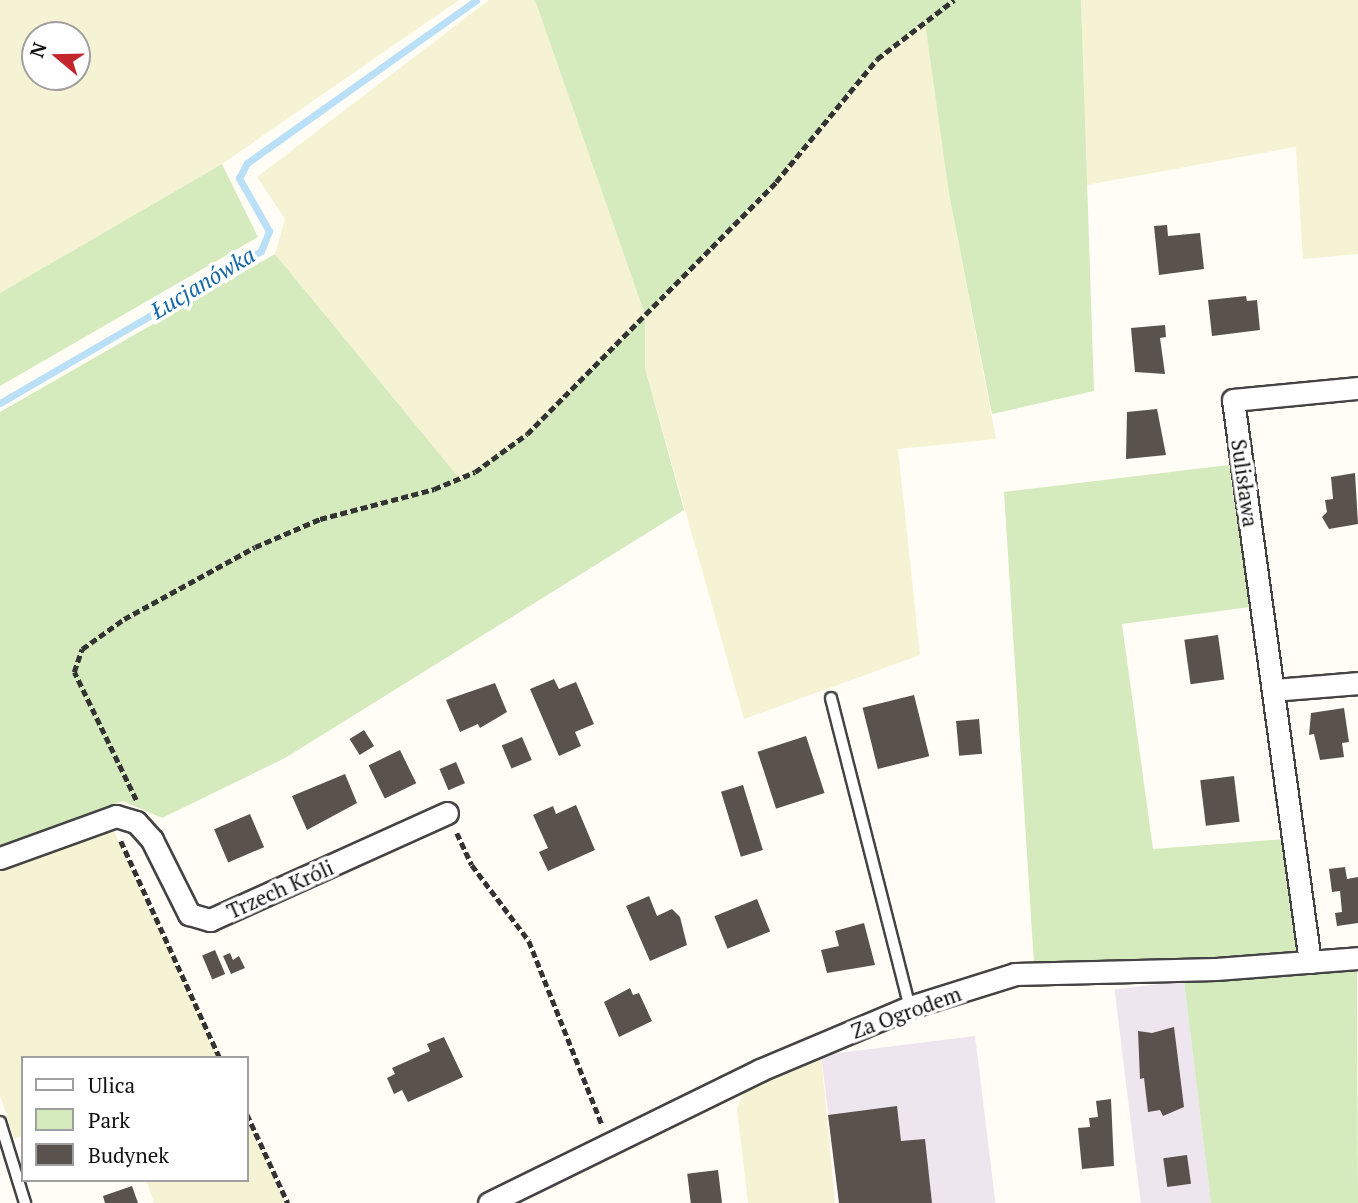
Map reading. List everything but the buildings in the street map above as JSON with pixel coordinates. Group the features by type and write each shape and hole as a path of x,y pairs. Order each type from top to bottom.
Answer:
{"street":[{"name":"Sulisława","path":"1310,962 1233,400 1358,388"},
{"path":"1273,690 1358,683"},
{"name":"Trzech Króli","path":"121,819 152,840 189,914 210,920 447,813"},
{"path":"0,858 121,819"},
{"name":"Za Ogrodem","path":"489,1203 760,1070 910,1007 1015,974 1358,958"}],"lane":[{"path":"831,698 910,1007"},
{"path":"0,1122 25,1203"}],"path":[{"path":"219,1056 121,819 136,797 74,672 82,649 124,619 255,547 320,519 380,507 442,486 475,472 527,435 776,182 877,59 954,0"},
{"path":"447,813 472,865 528,941 611,1144"},
{"path":"248,1116 288,1203"}],"shaded area":[{"path":"0,0 459,0 222,164 0,293"},
{"path":"489,0 535,0 645,315 776,182 877,59 926,21 949,194 996,439 898,449 920,655 744,719 645,368 645,316 527,434 460,479 275,254 285,219 257,177"},
{"path":"1081,0 1358,0 1358,254 1303,259 1296,147 1087,185"},
{"path":"112,827 218,1056 21,1056 21,1137 14,1139 0,1095 0,870"},
{"path":"1184,981 1211,1203 1141,1203 1115,990"},
{"path":"975,1036 995,1203 839,1203 821,1055"},
{"path":"821,1055 835,1203 748,1203 737,1109 747,1083"},
{"path":"248,1120 286,1203 154,1203 147,1182 248,1182"}],"green space":[{"path":"535,0 1081,0 1094,391 992,414 949,194 925,22 877,59 776,182 645,315"},
{"path":"222,164 258,237 0,386 0,293"},
{"path":"275,254 460,479 527,434 645,315 645,368 684,510 285,758 162,818 123,801 0,848 0,412"},
{"path":"1229,465 1250,607 1122,624 1153,849 1285,839 1303,956 1034,964 1004,492"},
{"path":"1357,971 1358,1203 1211,1203 1184,981"}],"waterway":[{"name":"Łucjanówka","path":"0,403 261,251 269,231 239,178 247,163 476,0"}]}
